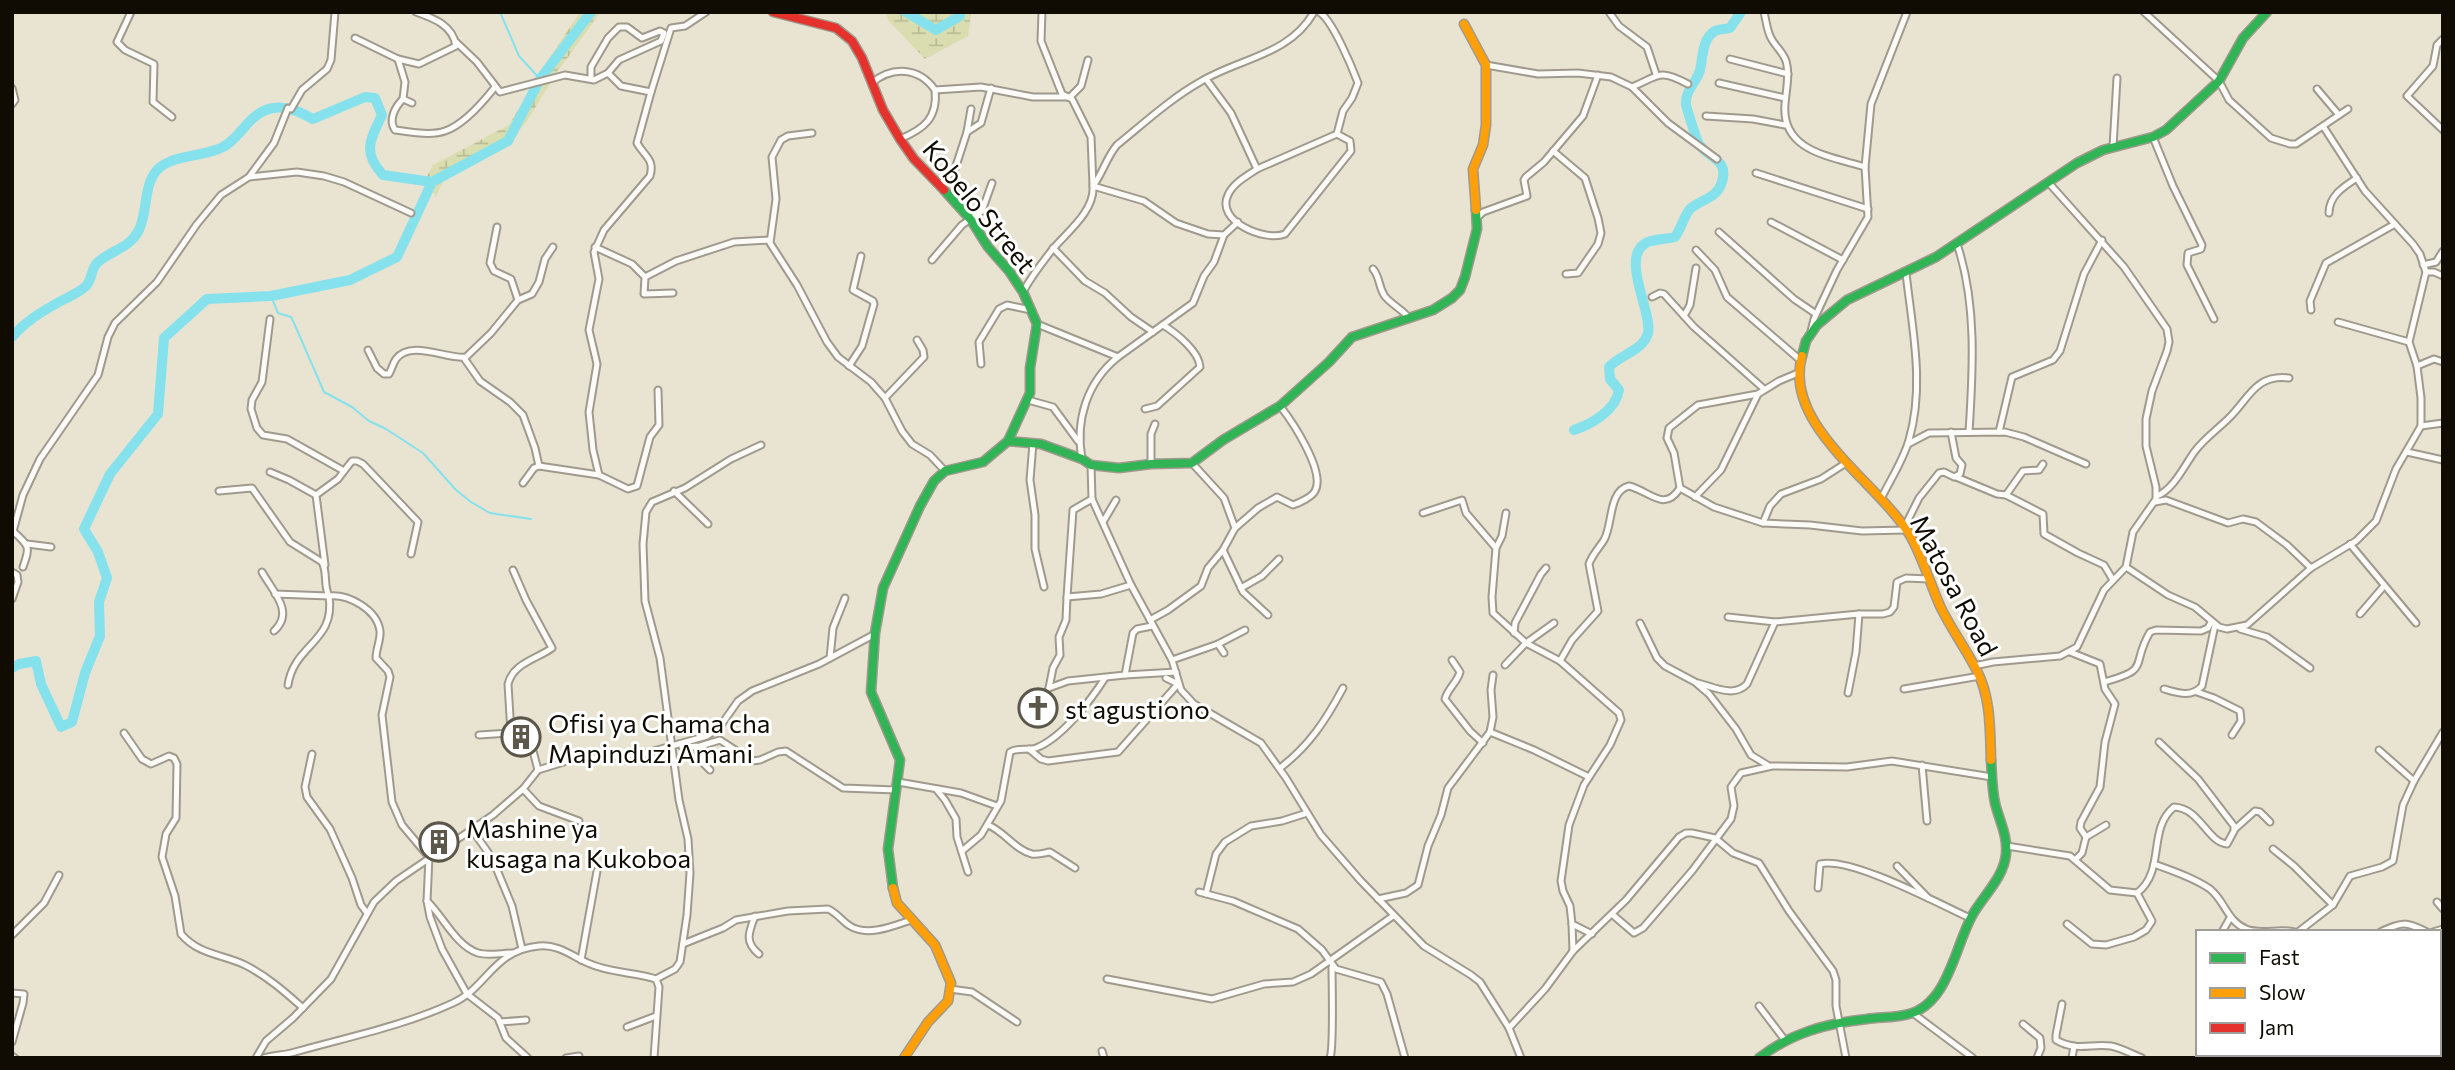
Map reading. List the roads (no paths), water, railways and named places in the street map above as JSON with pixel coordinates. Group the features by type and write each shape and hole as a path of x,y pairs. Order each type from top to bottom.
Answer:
{"street":[{"path":"131,12 117,42 125,50 154,64 153,102 172,117"},
{"path":"51,547 27,544 13,534 23,495 40,459 98,375 108,337 115,323 157,282 210,206 221,195 249,177 274,143 288,108 291,109 302,90 327,69 331,60 335,12"},
{"path":"416,12 440,22 500,92 565,75 591,79 608,73 620,60 661,41 664,33 660,31 642,38 627,27 619,27 608,38 591,67 591,79"},
{"path":"598,475 589,412 597,364 589,330 599,279 595,247 614,216 650,176 652,161 637,143 671,28 685,26 706,12"},
{"name":"Kobelo Street","path":"773,12 821,23 844,33 856,46 883,110 914,159 971,220 1023,292 1037,324 1028,400 1008,441 983,462 945,471"},
{"path":"1023,292 1084,212 1094,194 1091,137 1070,97 1062,94 1045,55 1041,41 1042,12"},
{"path":"1093,186 1101,177 1111,152 1117,145 1206,79 1281,47 1303,28 1316,12 1329,20 1358,83 1343,111 1337,134"},
{"path":"1609,12 1619,26 1647,47 1656,74"},
{"path":"1764,12 1771,39 1786,60 1788,74 1785,125 1791,137 1814,151 1865,167"},
{"path":"1810,335 1816,314 1843,260 1865,226 1868,209 1865,167 1871,104 1907,12"},
{"path":"2144,12 2219,81 2229,100 2271,138 2296,144 2348,109"},
{"name":"Matosa Road","path":"2007,846 1995,804 1985,696 1980,676 1940,607 1906,528 1830,444 1811,414 1799,385 1799,359 1810,335 1832,311 1957,244 2077,163 2113,147 2153,137 2166,130 2198,104 2219,81 2243,38 2267,12"},
{"path":"1008,441 1033,443 1082,458 1091,465 1119,468 1192,463 1223,440 1280,406 1329,362 1352,337 1447,303 1460,290 1473,248 1477,229 1473,169 1483,145 1486,124 1486,65 1464,24"},
{"path":"355,38 398,59 423,64 452,49 456,42"},
{"path":"2443,40 2437,45 2433,66 2407,96 2443,130"},
{"path":"398,59 405,82 403,99 396,107 393,119 395,130 442,132 471,113 495,87"},
{"path":"1730,59 1788,74"},
{"path":"935,89 991,88 1033,97 1070,97 1080,89 1088,60"},
{"path":"1486,65 1538,74 1578,73 1611,77 1632,87 1668,123 1717,159"},
{"path":"872,83 886,72 901,71 923,77 935,89 934,105 923,128 901,139"},
{"path":"608,73 621,86 651,92"},
{"path":"1632,87 1656,74 1688,84"},
{"path":"1476,219 1483,212 1527,197 1524,180 1553,151 1586,110 1598,75"},
{"path":"2113,147 2117,78"},
{"path":"1206,79 1231,113 1257,169"},
{"path":"1719,83 1785,98"},
{"path":"12,88 15,100 12,104"},
{"path":"967,132 981,123 991,88"},
{"path":"2317,89 2339,115"},
{"path":"403,99 412,103"},
{"path":"940,185 955,169 971,109"},
{"path":"1706,116 1753,119 1785,125"},
{"path":"2126,567 2168,595 2195,607 2213,623 2227,629 2248,625 2311,568 2364,534 2376,521 2396,469 2421,426 2417,366 2409,342 2426,272 2420,254 2380,209 2323,126"},
{"path":"811,133 788,136 781,140 772,157 776,199 769,240 827,342 885,398 912,444 930,455 945,471 928,491 887,577 875,633 872,692 874,703 898,752 900,763 888,849 892,884 897,903 935,945 951,983 948,1001 928,1022 904,1058"},
{"path":"1337,134 1350,141 1351,151 1285,234 1280,236 1260,233 1238,222 1227,212 1225,205 1228,194 1257,169 1337,134"},
{"path":"2153,137 2202,245 2201,249 2188,253 2187,265 2214,320"},
{"path":"1553,151 1585,178 1601,233 1598,244 1578,272 1566,274"},
{"path":"249,177 297,172 324,176 354,186 411,213"},
{"path":"1756,173 1868,209"},
{"path":"2329,213 2331,202 2336,195 2357,178"},
{"path":"2048,182 2102,240 2159,316 2169,335 2168,351 2152,391 2146,419 2146,446 2155,499"},
{"path":"932,260 962,225 982,211 992,183"},
{"path":"1093,186 1144,201 1176,223 1208,234 1224,235"},
{"path":"1082,458 1079,443 1080,422 1089,393 1096,382 1118,357 1181,313 1197,298 1224,235 1238,222"},
{"path":"1771,222 1843,260"},
{"path":"2311,310 2310,300 2326,263 2395,224"},
{"path":"497,228 490,263 494,271 511,279 518,300"},
{"path":"1719,232 1794,299 1816,314"},
{"path":"645,277 676,261 734,242 769,240"},
{"path":"1999,432 2012,377 2053,360 2060,351 2084,274 2102,240"},
{"path":"1957,244 1968,286 1972,343 1969,432"},
{"path":"464,358 491,333 518,300 531,294 536,288 543,263 554,247"},
{"path":"595,247 632,264 645,277 644,295 673,293"},
{"path":"1054,248 1085,281 1105,293 1131,317 1153,332"},
{"path":"1696,250 1715,270 1727,298 1799,359"},
{"path":"2423,265 2436,262 2443,251"},
{"path":"849,366 862,346 874,304 853,290 861,256"},
{"path":"1684,316 1690,305 1696,268"},
{"path":"1373,269 1379,276 1386,298 1400,307 1409,318"},
{"path":"2426,272 2443,276"},
{"path":"1881,499 1908,444 1917,379 1906,273"},
{"path":"1651,297 1664,294 1761,392"},
{"path":"981,364 979,342 999,309 1007,304 1031,310"},
{"path":"271,319 262,382 252,400 251,409 257,428 263,435 287,439 344,471"},
{"path":"2338,322 2409,342"},
{"path":"1037,324 1118,357"},
{"path":"1145,409 1157,406 1200,367 1200,361 1186,345 1163,325"},
{"path":"885,398 924,357 917,340"},
{"path":"368,351 377,368 384,374 389,374 396,359 405,352 421,350 464,358 480,381 510,401 523,415 539,466"},
{"path":"2417,366 2434,359 2443,362"},
{"path":"1560,661 1572,640 1598,611 1589,564 1605,538 1619,491 1629,486 1667,500 1674,498 1680,488 1674,453 1667,438 1669,428 1698,405 1761,392 1798,373"},
{"path":"1974,666 2060,656 2070,652 2082,640 2104,590 2126,567 2133,531 2155,499 2168,489 2203,442 2230,417 2253,388 2270,378 2289,378"},
{"path":"523,482 534,468 539,466 598,475 628,489 637,486 650,437 659,425 658,390"},
{"path":"1695,497 1721,470 1761,392"},
{"path":"1028,400 1053,407 1073,431 1079,443"},
{"path":"1125,675 1133,633 1151,623 1200,586 1208,568 1223,550 1234,528 1258,508 1277,497 1293,505 1316,490 1317,475 1308,451 1280,406"},
{"path":"2421,426 2443,423"},
{"path":"1151,464 1151,434 1154,424"},
{"path":"1951,432 1956,458 1962,465 1956,477"},
{"path":"1908,444 1929,433 1999,432 2024,436 2086,464"},
{"path":"1033,443 1030,480 1035,515 1036,563 1044,587"},
{"path":"264,1058 298,1055 454,1003 512,953 522,949 552,946 595,966 656,979 677,967 688,909 688,844 660,658 645,601 643,544 646,512 652,502 685,488 731,459 761,445"},
{"path":"2407,452 2443,460"},
{"path":"316,495 338,479 352,461 357,460 418,522 411,554"},
{"path":"1192,463 1224,498 1234,528"},
{"path":"1763,523 1770,506 1781,494 1821,479 1846,463"},
{"path":"2006,495 2023,471 2039,470 2043,464"},
{"path":"1091,465 1092,499 1131,585 1171,660 1177,677 1194,704 1261,743 1280,768 1321,835 1393,916 1424,946 1476,978 1509,1028 1521,1058"},
{"path":"270,472 316,495"},
{"path":"1680,488 1714,507 1763,523 1873,532 1906,528 1919,498 1939,473 1944,472 2006,495 2043,514 2044,534 2078,554 2104,565 2113,580"},
{"path":"219,491 252,488 290,542 322,562 325,568"},
{"path":"674,491 708,523"},
{"path":"288,685 293,666 322,634 331,609 325,589 316,495"},
{"path":"1092,499 1073,510 1066,620 1059,637 1060,655 1053,668 1049,687 1068,681 1125,675 1159,673 1177,677"},
{"path":"1103,522 1116,499"},
{"path":"2155,499 2166,500 2230,524 2243,519 2256,522 2287,545 2311,568"},
{"path":"1423,513 1462,500 1466,513 1496,548"},
{"path":"1506,513 1502,536 1496,548 1493,613 1526,643 1560,661 1620,716 1621,724 1589,777 1569,825 1562,881 1570,906 1573,951"},
{"path":"23,567 29,549 27,544"},
{"path":"2350,544 2416,623"},
{"path":"1223,550 1241,588 1268,615"},
{"path":"1241,588 1262,576 1279,559"},
{"path":"1514,633 1515,623 1546,568"},
{"path":"513,570 532,613 552,648 524,663 510,676 508,684 514,745 532,747 538,770"},
{"path":"12,572 19,579 12,599"},
{"path":"262,572 285,615 283,623 274,631"},
{"path":"1728,617 1775,622 1890,612 1894,607 1897,582 1901,579 1929,579"},
{"path":"1066,597 1101,594 1131,585"},
{"path":"2360,614 2384,586"},
{"path":"275,594 338,595 354,600 375,618 380,634 376,658 390,677 382,715 392,802 402,825 429,857 427,901 430,917 442,949 467,994 500,1022 510,1043 528,1058"},
{"path":"830,658 833,628 845,598"},
{"path":"1848,693 1856,652 1859,614"},
{"path":"1640,623 1657,658 1665,666 1695,682 1727,691 1742,689 1746,684 1775,622"},
{"path":"1505,665 1526,643 1554,623"},
{"path":"2104,682 2131,674 2137,668 2150,632 2201,631 2213,623"},
{"path":"2197,692 2202,686 2213,623"},
{"path":"2237,628 2267,637 2310,668"},
{"path":"1171,660 1218,644 1245,630"},
{"path":"256,1058 266,1041 303,1008 338,969 367,913 382,893 429,857 473,831 523,789 538,770 570,760 643,754 707,736 719,729 738,701 752,691 830,658 875,633"},
{"path":"1218,644 1224,653"},
{"path":"2070,652 2096,660 2102,669 2105,690 2115,704 2105,742 2101,787 2081,822 2080,828 2086,837"},
{"path":"1452,660 1460,672 1445,699 1483,743"},
{"path":"1159,673 1166,678 1177,677"},
{"path":"1378,899 1406,893 1418,885 1448,788 1490,732 1493,722 1493,675"},
{"path":"1905,689 1980,676"},
{"path":"1029,749 1041,760 1048,761 1118,752 1177,677"},
{"path":"962,851 981,835 1002,801 1010,752 1017,748 1038,747 1076,717 1105,678"},
{"path":"1695,682 1717,702 1751,755 1769,766"},
{"path":"1280,768 1300,752 1326,720 1343,688"},
{"path":"2164,689 2182,694 2197,692 2240,712 2241,721 2232,735"},
{"path":"1490,732 1589,777"},
{"path":"2300,930 2333,905 2350,876 2393,861 2403,805 2443,732"},
{"path":"124,733 144,762 151,764 169,756 174,758 177,764 176,818 166,834 162,857 175,896 181,934 198,950 238,962 260,973 303,1008"},
{"path":"479,735 511,733"},
{"path":"673,745 695,747 720,740 747,758 757,761 786,751 843,788 897,786 936,789 961,793 997,806"},
{"path":"2159,742 2198,779 2235,829"},
{"path":"695,747 710,770"},
{"path":"2379,750 2414,781"},
{"path":"312,754 305,787 307,797 330,828 361,905 367,913"},
{"path":"1613,915 1629,931 1639,931 1692,871 1733,816 1733,781 1741,774 1769,766 1819,768 1892,761 1992,777"},
{"path":"1922,765 1927,821"},
{"path":"523,789 539,806 579,821"},
{"path":"936,789 957,820 957,837 968,872"},
{"path":"1759,1058 1784,1038 1816,1027 1914,1014 1930,1002 1944,982 1970,918 2002,869 2007,846 2064,854 2076,859 2098,882 2110,890 2137,893 2148,884 2153,874 2159,837 2167,814 2174,807 2189,811 2223,844 2227,844 2235,829 2255,811 2260,812 2270,822"},
{"path":"1307,813 1282,821 1251,826 1224,842 1216,855 1202,893 1233,901 1298,929 1341,971 1381,982 1405,1058"},
{"path":"988,825 998,829 1031,853 1050,852 1075,868"},
{"path":"2076,859 2082,853 2086,837 2106,825"},
{"path":"473,831 492,858 512,906 522,949"},
{"path":"1509,1028 1545,989 1573,951 1613,915 1679,837 1686,833 1715,838 1734,853 1759,863 1789,911 1827,960 1836,980 1836,1006 1846,1058"},
{"path":"2273,849 2333,905"},
{"path":"1818,888 1818,867 1826,863 1861,870 1970,918"},
{"path":"2154,864 2210,889 2230,918 2250,930"},
{"path":"1897,866 1928,898"},
{"path":"581,960 597,871"},
{"path":"12,935 42,906 59,875"},
{"path":"2067,925 2092,944 2106,945 2134,937 2146,930 2152,921 2137,893"},
{"path":"427,901 460,940 475,952 512,953"},
{"path":"2437,902 2443,909"},
{"path":"683,944 736,920 788,911 828,909 851,927 863,931 911,920"},
{"path":"755,916 748,940 759,954"},
{"path":"1107,979 1212,999 1264,984 1300,980 1331,964 1393,916"},
{"path":"2223,930 2230,918"},
{"path":"2384,930 2393,925 2409,923 2425,930"},
{"path":"1572,924 1592,934"},
{"path":"1331,964 1333,1056"},
{"path":"654,1058 659,987 656,979"},
{"path":"950,989 972,992 1017,1021"},
{"path":"12,993 23,995 12,1042"},
{"path":"2062,1004 2056,1040 2081,1048 2109,1046 2142,1058"},
{"path":"1759,1006 1784,1038"},
{"path":"1914,1014 1973,1058"},
{"path":"626,1027 657,1016"},
{"path":"500,1022 526,1020"},
{"path":"2024,1024 2040,1038 2041,1048 2037,1058"},
{"path":"2072,1058 2074,1046"},
{"path":"566,1058 579,1056"}],"waterway":[{"path":"500,12 519,56 540,79"},
{"path":"12,668 36,661 41,684 61,727 72,722 85,673 100,636 99,602 107,578 98,552 84,529 110,474 158,414 164,338 207,299 271,296 350,280 397,257 432,182 508,141 540,79 591,12"},
{"path":"906,12 936,30 960,16 959,12"},
{"path":"1574,430 1595,420 1613,404 1619,390 1610,379 1609,367 1646,339 1648,324 1636,271 1636,258 1640,249 1648,242 1675,237 1690,209 1720,188 1723,168 1698,142 1686,99 1700,70 1708,38 1715,31 1730,28 1741,12"},
{"path":"12,337 34,317 77,293 88,283 98,262 126,245 135,236 142,223 150,182 158,169 172,161 223,147 265,110 289,109 313,119 365,97 375,98 382,115 370,146 376,167 383,175 432,182"},
{"path":"271,296 278,313 291,317 324,392 423,453 456,490 471,502 490,513 531,519"}],"place":[{"name":"st agustiono","path":"1038,708"},
{"name":"Ofisi ya Chama cha Mapinduzi Amani","path":"521,737"},
{"name":"Mashine ya kusaga na Kukoboa","path":"439,842"}]}
